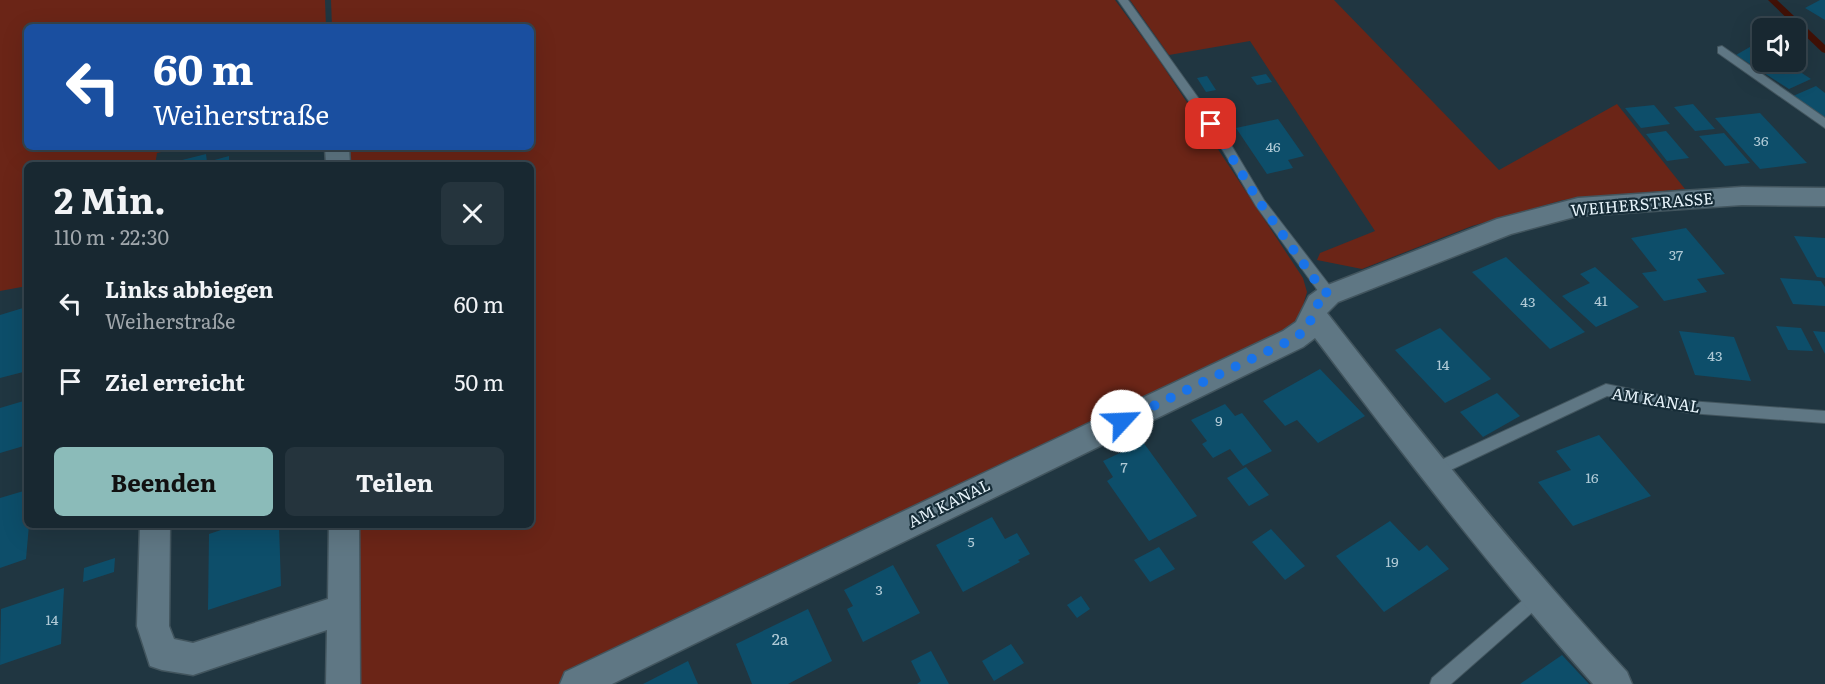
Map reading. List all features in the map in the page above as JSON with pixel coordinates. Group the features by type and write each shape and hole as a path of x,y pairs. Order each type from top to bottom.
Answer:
{"street":[{"name":"WEIHERSTRASSE","path":"1320,305 1506,226 1578,207 1742,196 1825,197"},
{"path":"1320,305 1433,471 1537,598 1615,684"},
{"name":"AM KANAL","path":"577,684 617,674 1293,339 1306,330 1320,305"},
{"path":"155,528 153,626 162,654 193,659 344,609"},
{"path":"343,684 344,528"}],"lane":[{"path":"1123,0 1223,141 1260,203 1307,268 1320,305"},
{"path":"1722,50 1825,124"},
{"name":"AM KANAL","path":"1433,471 1606,390 1689,407 1825,417"},
{"path":"1438,684 1537,598"}],"shaded area":[{"path":"0,0 325,0 326,24 24,24 24,150 170,150 157,153 156,162 24,162 24,287 0,291"},
{"path":"331,0 1115,0 1157,57 1303,278 1307,292 1293,339 580,684 343,684 344,528 534,528 534,162 338,162 337,150 534,150 534,24 332,24"},
{"path":"1130,0 1334,0 1499,170 1617,104 1685,189 1563,200 1472,226 1362,269 1317,260 1320,253 1375,231 1250,41 1169,55"}],"building":[{"path":"1820,0 1825,0 1825,20 1805,8"},
{"path":"1752,46 1752,65 1736,55"},
{"path":"1762,72 1800,72 1811,79 1789,89"},
{"path":"1266,74 1272,82 1257,85 1251,77"},
{"path":"1207,76 1216,90 1206,92 1197,78"},
{"path":"1816,86 1825,93 1825,118 1793,96"},
{"path":"1693,104 1715,129 1695,131 1674,107"},
{"path":"1654,105 1670,124 1641,128 1625,108"},
{"path":"1760,113 1807,163 1760,169 1715,118"},
{"path":"1278,119 1304,156 1288,160 1293,168 1267,174 1236,128"},
{"path":"1666,131 1689,158 1667,161 1646,134"},
{"path":"1724,133 1750,163 1725,166 1699,136"},
{"path":"206,154 207,162 182,162 182,160"},
{"path":"229,156 229,162 207,162"},
{"path":"1686,228 1725,274 1697,279 1707,292 1664,301 1642,273 1657,271 1631,238"},
{"path":"1794,236 1825,238 1825,278 1817,277"},
{"path":"1506,257 1585,332 1550,349 1472,272"},
{"path":"1595,267 1639,307 1596,327 1562,296 1590,283 1580,274"},
{"path":"1780,278 1821,281 1825,287 1825,306 1793,304"},
{"path":"23,308 24,372 0,378 0,315"},
{"path":"1776,326 1801,328 1813,351 1788,350"},
{"path":"1440,328 1491,379 1445,403 1395,350"},
{"path":"1679,331 1734,337 1751,381 1695,375"},
{"path":"1813,331 1825,332 1825,354"},
{"path":"1320,369 1365,416 1318,443 1297,420 1285,426 1263,401"},
{"path":"1497,393 1520,416 1483,437 1460,412"},
{"path":"24,401 24,446 0,453 0,408"},
{"path":"1225,404 1235,416 1242,413 1272,451 1243,466 1230,449 1213,458 1202,444 1207,441 1191,420"},
{"path":"1599,435 1651,496 1573,526 1538,482 1571,470 1556,451"},
{"path":"1143,442 1197,516 1149,541 1107,481 1113,477 1103,461"},
{"path":"1246,467 1269,495 1249,506 1227,478"},
{"path":"24,491 24,528 29,528 26,559 0,568 0,498"},
{"path":"992,517 1005,539 1017,533 1030,554 1018,560 1020,562 963,592 936,545"},
{"path":"1390,521 1419,551 1427,545 1449,569 1384,612 1336,556"},
{"path":"227,528 279,528 281,586 208,610 209,534"},
{"path":"1271,529 1305,566 1285,580 1252,542"},
{"path":"1159,547 1175,569 1150,582 1134,560"},
{"path":"115,558 114,572 83,582 84,568"},
{"path":"893,565 920,613 863,642 847,609 853,606 844,590"},
{"path":"64,588 61,644 0,665 1,609"},
{"path":"1081,596 1090,609 1077,618 1067,605"},
{"path":"808,609 832,661 788,684 752,684 736,644"},
{"path":"1011,644 1024,663 994,681 982,661"},
{"path":"931,651 949,684 917,684 921,681 911,661"},
{"path":"1562,655 1589,684 1520,684"},
{"path":"688,661 698,684 643,684"}],"waterway":[{"path":"1772,0 1825,50"}],"route":[{"path":"1122,421 1293,339 1306,330 1318,304 1329,295 1318,284 1260,203 1211,124"}]}
